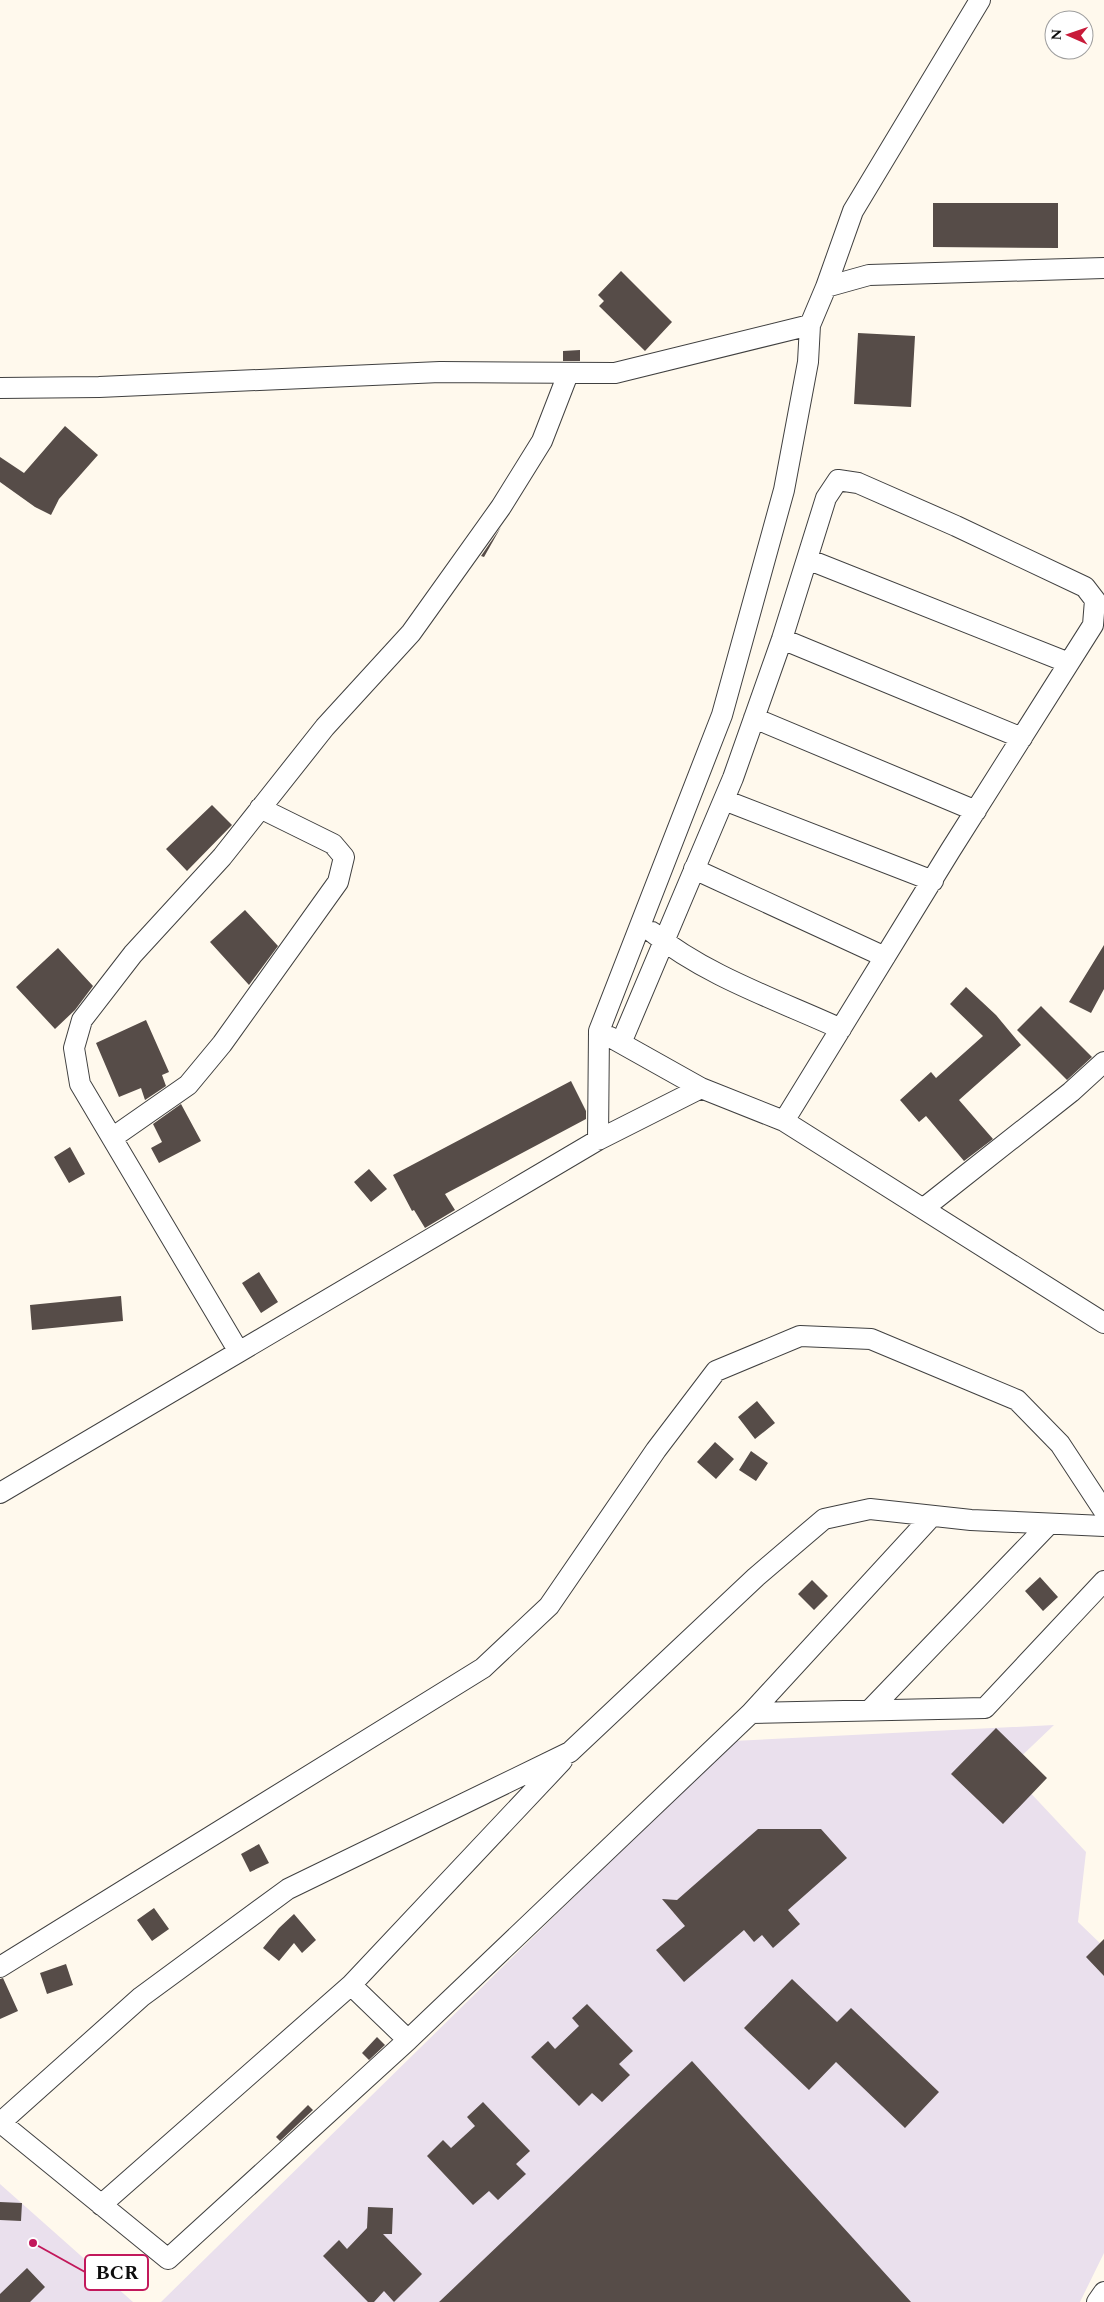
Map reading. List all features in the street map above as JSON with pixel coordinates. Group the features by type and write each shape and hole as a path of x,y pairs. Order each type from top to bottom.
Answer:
{"street":[{"path":"598,1140 600,1031 722,715 784,490 808,362 810,325 826,287 853,211 980,0"},
{"path":"826,287 869,275 1104,268"},
{"path":"0,388 99,387 440,372 568,374 615,372 810,325"},
{"path":"239,1352 80,1084 74,1048 82,1020 134,954 222,857 325,727 411,633 501,507 542,441 568,374"},
{"path":"621,1043 662,940 724,800 782,639 826,498 838,480 858,483 956,526 1085,587 1095,600 1098,622 1069,663 784,1122"},
{"path":"807,559 1069,663"},
{"path":"782,639 1022,738"},
{"path":"754,718 976,812"},
{"path":"724,800 933,881"},
{"path":"112,1138 188,1085 222,1044 338,882 344,857 333,844 260,808"},
{"path":"694,869 886,957"},
{"path":"641,923 672,948 730,979 841,1029"},
{"path":"600,1031 701,1088 784,1122 924,1208 1104,1323"},
{"path":"924,1208 1071,1092 1104,1062"},
{"path":"0,1493 598,1140 701,1088"},
{"path":"0,1967 483,1668 549,1606 656,1450 716,1371 749,1357 800,1336 872,1338 1017,1400 1060,1444 1104,1511"},
{"path":"101,2205 351,1985 570,1752 756,1577 824,1519 870,1509 932,1516 1104,1526"},
{"path":"570,1752 288,1889 141,1997 0,2122 168,2259 408,2040 751,1713 932,1516"},
{"path":"870,1710 1049,1524"},
{"path":"751,1713 985,1708 1104,1581"},
{"path":"351,1985 408,2040"},
{"path":"1096,2302 1104,2292"}],"shaded area":[{"path":"1054,1725 1008,1769 1086,1852 1078,1922 1104,1947 1104,2253 1080,2302 161,2302 733,1741"},
{"path":"0,2184 133,2302 0,2302"}],"building":[{"path":"933,203 1058,203 1058,248 933,247"},
{"path":"621,271 672,322 645,351 599,306 604,301 598,295"},
{"path":"858,333 915,336 911,407 854,404"},
{"path":"580,350 580,361 563,361 563,351"},
{"path":"65,426 98,455 59,499 51,515 35,507 0,482 0,457 24,473"},
{"path":"501,527 484,557 481,556"},
{"path":"212,805 232,825 187,871 166,849"},
{"path":"245,910 278,946 249,985 210,942"},
{"path":"1104,945 1104,989 1091,1013 1069,1002"},
{"path":"58,948 93,986 75,1010 55,1029 16,987"},
{"path":"966,987 996,1015 1021,1045 959,1100 993,1139 964,1161 926,1116 919,1122 900,1100 931,1072 936,1078 983,1036 950,1004"},
{"path":"1041,1006 1092,1057 1067,1080 1017,1030"},
{"path":"146,1020 169,1072 162,1075 166,1086 145,1100 141,1088 119,1097 96,1043"},
{"path":"571,1081 586,1111 586,1119 445,1194 455,1210 425,1228 414,1210 412,1211 393,1175"},
{"path":"181,1104 201,1141 159,1163 151,1148 162,1142 153,1124"},
{"path":"70,1147 85,1174 69,1183 54,1157"},
{"path":"369,1169 387,1189 371,1202 354,1182"},
{"path":"259,1272 278,1302 261,1313 242,1283"},
{"path":"121,1296 123,1321 32,1330 30,1305"},
{"path":"757,1401 775,1423 755,1439 738,1417"},
{"path":"715,1442 734,1459 716,1479 697,1462"},
{"path":"751,1451 768,1463 756,1481 739,1470"},
{"path":"1040,1577 1058,1597 1043,1611 1025,1591"},
{"path":"812,1580 828,1596 814,1610 798,1594"},
{"path":"996,1728 1047,1778 1003,1824 951,1774"},
{"path":"758,1829 821,1829 847,1858 788,1910 800,1924 773,1948 762,1935 754,1942 744,1930 684,1982 656,1950 685,1926 662,1899 677,1900"},
{"path":"259,1844 269,1863 250,1872 241,1854"},
{"path":"154,1908 169,1929 152,1941 137,1920"},
{"path":"294,1914 316,1940 302,1953 294,1943 279,1961 263,1948 279,1928"},
{"path":"1104,1939 1104,1976 1086,1957"},
{"path":"66,1964 73,1985 47,1994 40,1973"},
{"path":"3,1978 18,2011 0,2019 0,1979"},
{"path":"792,1979 837,2022 851,2008 939,2092 905,2128 836,2062 809,2090 744,2028"},
{"path":"587,2004 633,2051 619,2064 630,2075 602,2102 592,2093 579,2106 531,2057 548,2041 555,2049 579,2026 572,2018"},
{"path":"377,2037 385,2045 369,2060 362,2053"},
{"path":"692,2061 911,2302 439,2302"},
{"path":"483,2102 530,2151 516,2164 526,2174 498,2200 489,2191 473,2205 427,2156 443,2140 451,2148 475,2126 467,2117"},
{"path":"308,2105 313,2110 280,2141 276,2137"},
{"path":"0,2202 22,2203 21,2221 0,2220"},
{"path":"368,2207 393,2208 392,2234 383,2234 422,2274 394,2302 384,2291 374,2302 368,2302 323,2256 339,2240 347,2249 367,2228"},
{"path":"27,2268 45,2287 30,2302 0,2302 0,2294"}],"place":[{"name":"BCR","path":"33,2243"}]}
